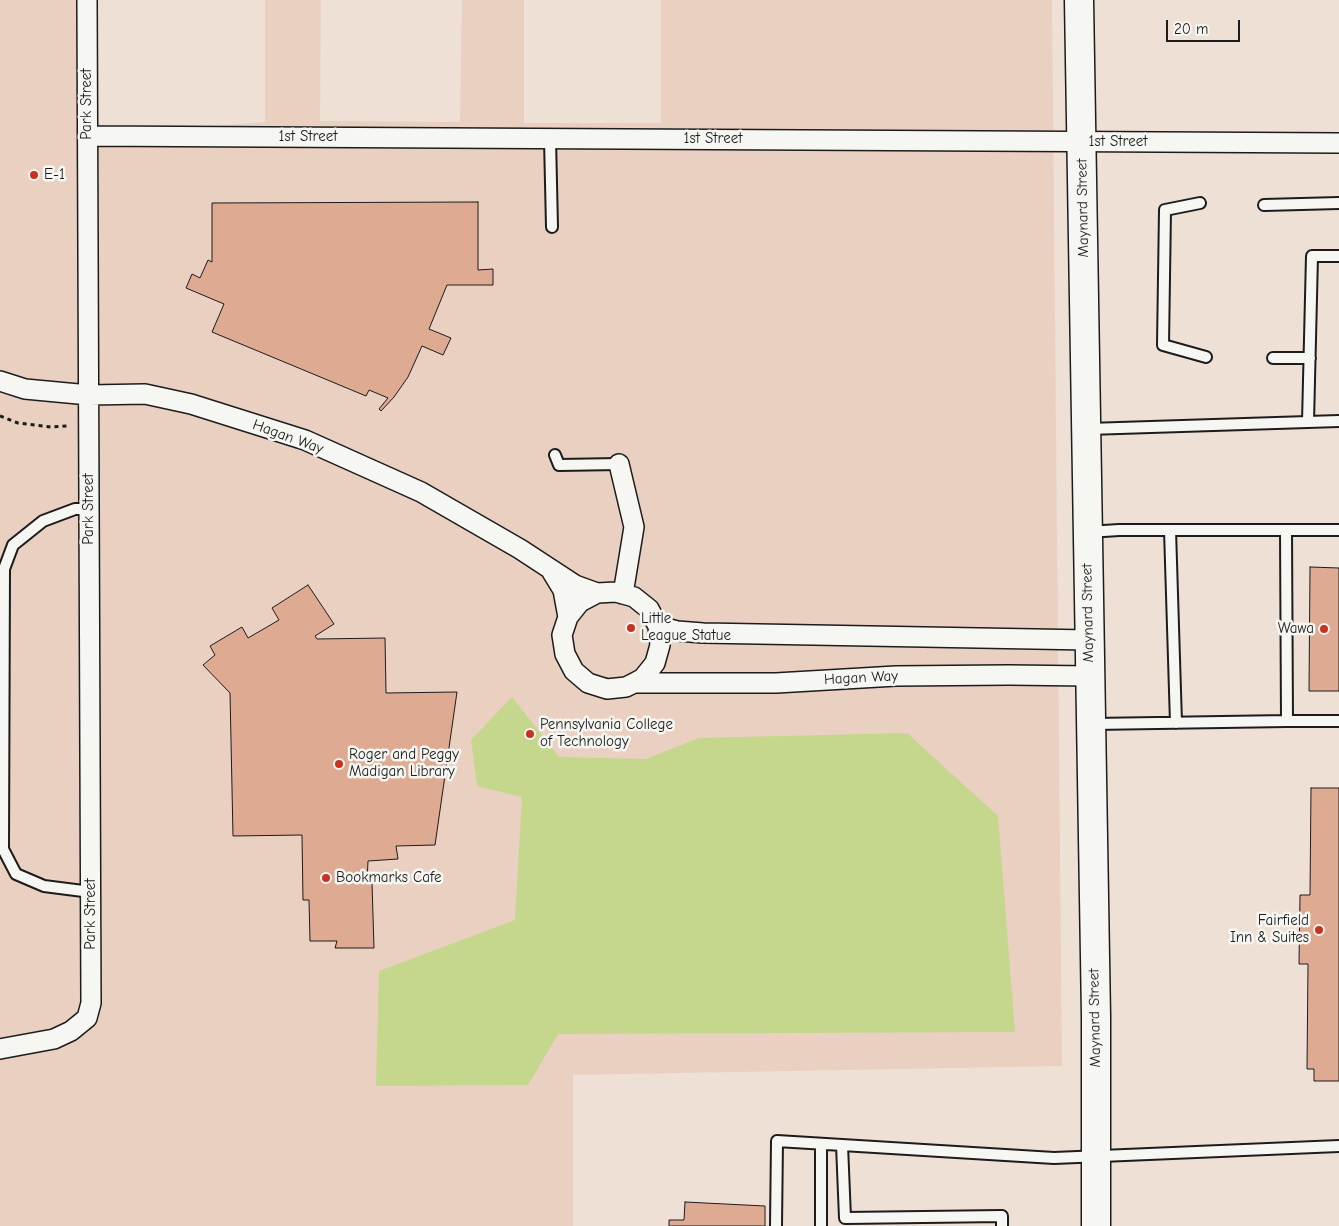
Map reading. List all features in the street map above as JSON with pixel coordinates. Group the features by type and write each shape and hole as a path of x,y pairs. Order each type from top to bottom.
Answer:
{"main road":[{"name":"Maynard Street","path":"1079,0 1088,640 1096,1016 1096,1226"}],"street":[{"name":"Park Street","path":"0,1049 54,1039 71,1031 87,1018 91,1003 87,0"},
{"name":"1st Street","path":"88,136 1339,143"},
{"name":"Hagan Way","path":"0,381 26,389 89,395 145,394 191,404 305,440 421,492 520,549 575,585 597,593 616,592 634,597 649,609 658,626 660,645 655,663 643,678 626,687 607,689 588,683 574,671 565,654 562,635 568,617 563,590 552,570"},
{"path":"619,464 634,527 623,594"},
{"path":"568,617 580,602 597,593"},
{"path":"658,626 677,631 703,633 1088,640"},
{"name":"Hagan Way","path":"634,683 776,683 896,676 1089,676"}],"lane":[{"path":"550,138 552,227"},
{"path":"1200,203 1165,210 1163,345 1206,357"},
{"path":"1264,205 1339,203"},
{"path":"1308,422 1312,256 1339,256"},
{"path":"1273,358 1310,358"},
{"path":"1086,429 1339,421"},
{"path":"554,455 559,465 619,464"},
{"path":"88,509 75,509 42,521 13,545 4,568 3,849 16,874 44,886 91,892"},
{"path":"1087,532 1119,530 1339,530"},
{"path":"1170,530 1176,723"},
{"path":"1286,531 1287,722"},
{"path":"1090,724 1339,721"},
{"path":"776,1226 777,1141 1054,1158 1096,1158 1339,1146"},
{"path":"821,1144 821,1226"},
{"path":"842,1145 845,1218 1002,1216 1002,1226"}],"path":[{"path":"0,416 18,423 51,427 73,425"}],"shaded area":[{"name":"Pennsylvania College of Technology","path":"0,0 87,0 88,136 265,122 265,0 321,0 320,121 460,122 462,0 524,0 524,123 661,123 661,0 1052,0 1062,1066 573,1075 573,1226 0,1226"}],"green space":[{"path":"512,697 559,757 646,759 699,738 907,733 998,816 1015,1032 558,1034 528,1085 376,1086 379,971 515,920 522,797 477,786 471,740"}],"building":[{"path":"478,202 478,270 493,269 493,285 447,285 429,329 451,338 443,355 422,346 408,377 381,411 379,409 388,398 369,390 366,396 212,332 224,304 186,288 192,274 200,278 208,260 212,262 212,203"},
{"name":"Wawa","path":"1310,567 1339,568 1339,691 1309,691"},
{"name":"Roger and Peggy Madigan Library","path":"308,585 334,624 315,636 317,639 385,638 386,693 457,692 435,845 396,846 398,859 368,861 367,882 372,883 374,948 335,948 337,941 310,941 309,900 303,900 302,835 233,836 230,693 203,665 215,655 210,646 242,627 248,638 279,620 272,608"},
{"name":"Fairfield Inn & Suites","path":"1311,788 1339,788 1339,1081 1314,1081 1314,1069 1307,1069 1308,964 1299,964 1300,895 1310,895"},
{"path":"685,1202 765,1206 765,1226 669,1226 669,1220 684,1220"}],"place":[{"name":"E-1","path":"34,175"},
{"name":"Little League Statue","path":"631,628"},
{"name":"Wawa","path":"1324,629"},
{"name":"Pennsylvania College of Technology","path":"530,734"},
{"name":"Roger and Peggy Madigan Library","path":"339,764"},
{"name":"Bookmarks Cafe","path":"326,878"},
{"name":"Fairfield Inn & Suites","path":"1319,930"}]}
